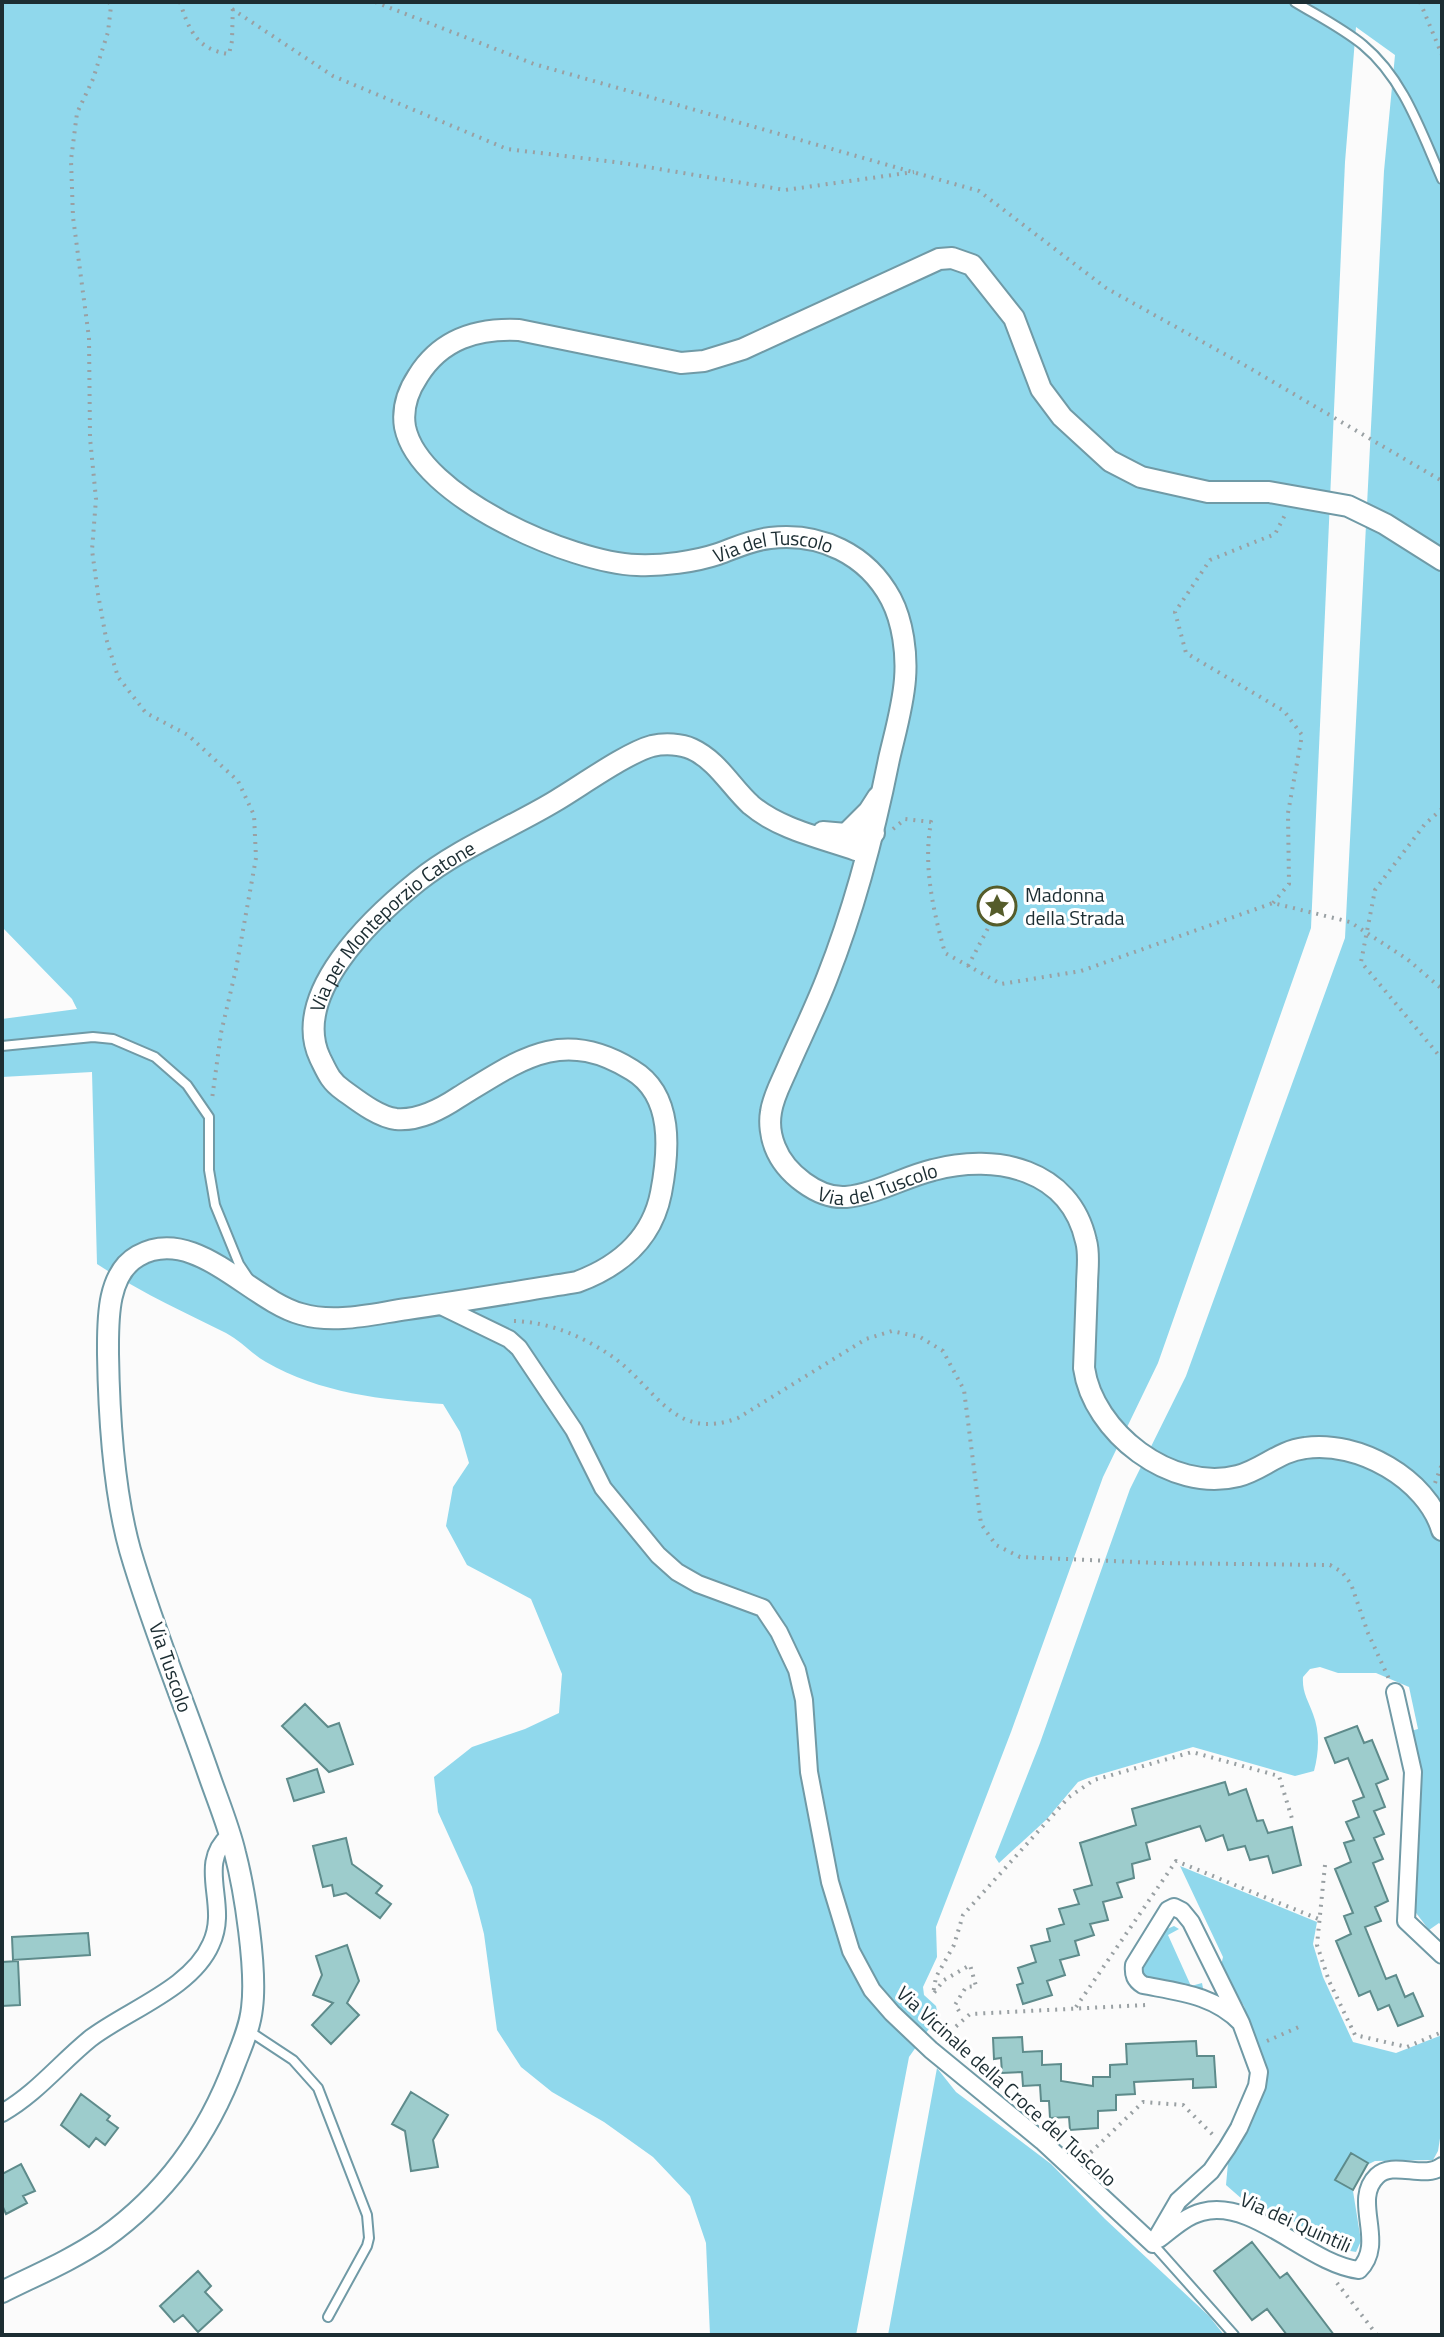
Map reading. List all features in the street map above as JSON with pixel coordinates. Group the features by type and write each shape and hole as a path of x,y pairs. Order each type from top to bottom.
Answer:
{"street":[{"name":"Via del Tuscolo","path":"1442,560 1348,506 1269,492 1208,492 1141,477 1110,461 1062,417 1041,389 1014,318 972,265 952,258 939,259 743,349 704,361 681,363 519,330 494,329 460,338 434,354 412,385 405,403 408,441 418,456 453,490 481,511 551,544 619,564 640,566 714,556 745,543 772,537 802,538 831,544 855,556 891,598 900,623 905,680 872,840 860,879 827,977 771,1111 772,1138 784,1164 796,1176 822,1192 848,1197 935,1169 992,1165 1034,1173 1056,1188 1073,1207 1082,1224 1088,1247 1084,1368 1087,1388 1098,1411 1136,1452 1192,1476 1236,1477 1280,1454 1307,1447 1337,1449 1362,1456 1412,1482 1429,1501 1442,1530"},
{"name":"Via per Monteporzio Catone","path":"439,1305 577,1282 599,1274 636,1246 658,1210 666,1140 662,1104 642,1076 601,1053 577,1048 550,1050 526,1058 436,1112 396,1119 365,1106 331,1082 314,1046 315,1007 336,966 383,909 438,866 653,746 690,748 709,759 751,805 776,822 800,830"},
{"path":"800,830 846,834 869,811 883,788"},
{"path":"800,830 856,850 872,840"},
{"path":"800,830 835,849 860,879"},
{"name":"Via Tuscolo","path":"2,2292 99,2241 131,2216 168,2179 190,2151 214,2111 247,2030 253,2005 253,1978 243,1893 230,1835 127,1537 117,1474 108,1364 109,1315 115,1286 129,1263 146,1253 186,1251 210,1260 283,1308 326,1319 439,1305"},
{"name":"Via Vicinale della Croce del Tuscolo","path":"439,1305 509,1339 519,1348 574,1430 603,1488 658,1555 677,1572 698,1584 752,1602 768,1615 779,1632 801,1684 818,1829 847,1942 865,1980 879,1999 931,2050 1042,2141 1153,2244"},
{"path":"1395,1692 1413,1772 1406,1921 1442,1955"},
{"path":"2,2113 36,2091 91,2038 161,1993 202,1960 212,1944 218,1919 213,1859 219,1846 230,1835"},
{"path":"1153,2244 1178,2201 1211,2171 1227,2148 1257,2086 1257,2069 1241,2023 1191,1922 1182,1911 1174,1907 1168,1910 1134,1965 1133,1975 1143,1985 1197,1995 1219,2005 1241,2023"},
{"name":"Via dei Quintili","path":"1153,2244 1182,2221 1204,2211 1214,2211 1241,2215 1345,2268 1359,2270 1367,2262 1372,2249 1367,2195 1377,2176 1385,2171 1429,2172 1442,2166"}],"lane":[{"path":"1295,2 1346,32 1382,64 1411,110 1442,179"},
{"path":"2,1046 93,1037 113,1039 155,1057 187,1085 209,1117 209,1170 215,1205 228,1240 254,1286 283,1308"},
{"path":"247,2030 293,2060 318,2088 367,2215 367,2246 328,2317"},
{"path":"1153,2244 1234,2335"}],"path":[{"path":"109,2 108,32 93,79 77,113 71,160 73,217 89,338 90,438 96,499 92,550 98,594 106,638 118,677 146,713 188,735 238,781 254,815 256,858 221,1033 209,1117"},
{"path":"180,2 194,34 210,52 229,54 233,2"},
{"path":"375,2 534,64 979,191 1106,288 1442,481"},
{"path":"1420,2 1442,55"},
{"path":"232,9 333,76 507,149 623,163 785,190 916,172"},
{"path":"872,840 905,819 931,822 926,846 933,910 945,953 1001,984 1081,971 1273,903 1289,884 1288,813 1302,735 1284,711 1186,653 1175,612 1210,560 1275,534 1295,497"},
{"path":"1442,809 1425,824 1375,890 1361,962 1442,1059"},
{"path":"1273,903 1350,922 1407,959 1442,989"},
{"path":"968,966 995,915"},
{"path":"473,1321 529,1322 575,1334 615,1358 671,1412 699,1425 719,1425 738,1418 866,1339 892,1331 920,1337 943,1351 964,1390 981,1524 996,1545 1020,1557 1158,1563 1330,1565 1342,1572 1351,1584 1368,1633 1395,1692"},
{"path":"959,2011 955,2005 966,1987 976,1986 970,1965 944,1980 933,1994 936,1977 954,1945 963,1915 1069,1797 1094,1780 1192,1752 1279,1776 1293,1822"},
{"path":"1076,2007 1176,1861 1321,1920"},
{"path":"1325,1865 1317,1945 1329,1981 1355,2035 1407,2047 1442,2032"},
{"path":"931,2050 970,2014 1155,2005"},
{"path":"1257,2069 1264,2065 1258,2045 1301,2026"},
{"path":"1079,2163 1143,2102 1183,2105 1227,2148"},
{"path":"1313,2253 1377,2335"}],"shaded area":[{"path":"2,2 1442,2 1442,1926 1439,1923 1429,1930 1407,1901 1417,1863 1407,1732 1418,1729 1409,1687 1376,1673 1338,1673 1320,1667 1310,1669 1303,1677 1304,1692 1318,1735 1314,1771 1295,1776 1193,1747 1078,1782 1046,1820 999,1863 995,1857 1040,1743 1130,1489 1186,1376 1345,938 1384,171 1395,55 1356,27 1345,162 1311,928 1158,1363 1103,1477 1011,1732 936,1927 937,1957 923,1987 924,1995 936,2006 938,2016 909,2057 856,2335 710,2335 706,2243 690,2196 653,2157 604,2122 552,2092 521,2067 497,2030 484,1934 472,1887 438,1812 434,1777 472,1747 525,1729 559,1713 562,1674 531,1599 467,1565 446,1526 453,1487 469,1463 460,1432 443,1404 352,1393 286,1373 226,1333 144,1292 97,1264 92,1072 2,1077 2,1019 77,1009 72,999 2,927"},
{"path":"1180,1866 1317,1922 1313,1944 1323,1977 1353,2042 1396,2053 1442,2035 1441,2132 1433,2160 1375,2161 1336,2180 1353,2191 1361,2241 1356,2252 1345,2250 1276,2212 1242,2199 1226,2185 1228,2163 1264,2072 1244,2006 1220,1970 1223,1957"},
{"path":"1174,1926 1179,1929 1168,1935 1191,1986 1202,1983 1203,1988 1198,1990 1148,1981 1140,1973 1167,1929"},
{"path":"937,2068 956,2092 1051,2164 1209,2316 1224,2335 888,2335"}],"building":[{"path":"305,1704 328,1727 339,1723 353,1764 329,1772 282,1726"},
{"path":"1357,1726 1364,1743 1372,1740 1388,1779 1376,1784 1385,1807 1374,1811 1384,1834 1374,1838 1383,1859 1373,1863 1388,1901 1375,1907 1381,1921 1365,1927 1386,1979 1396,1975 1405,1997 1413,1993 1423,2016 1398,2026 1389,2005 1378,2010 1370,1991 1359,1996 1336,1941 1351,1934 1344,1916 1353,1913 1335,1869 1351,1862 1344,1843 1354,1840 1346,1822 1359,1817 1353,1801 1364,1797 1348,1758 1335,1763 1325,1738"},
{"path":"317,1769 324,1792 294,1801 287,1779"},
{"path":"1225,1782 1229,1795 1246,1789 1257,1821 1263,1820 1268,1833 1292,1827 1301,1865 1273,1873 1268,1856 1250,1860 1245,1846 1228,1850 1223,1835 1206,1841 1200,1826 1146,1843 1150,1859 1132,1864 1134,1878 1117,1883 1122,1897 1103,1902 1108,1920 1090,1924 1094,1935 1075,1941 1079,1955 1060,1960 1065,1975 1047,1981 1052,1995 1023,2004 1017,1985 1023,1983 1018,1968 1036,1962 1031,1946 1050,1941 1047,1929 1064,1924 1059,1909 1079,1904 1074,1890 1092,1885 1080,1843 1136,1825 1132,1809"},
{"path":"346,1838 352,1864 382,1886 376,1893 391,1904 380,1918 346,1893 334,1896 332,1885 323,1887 313,1846"},
{"path":"88,1933 90,1955 13,1960 12,1937"},
{"path":"347,1945 359,1981 347,2003 359,2015 331,2044 312,2025 333,2003 313,1995 322,1975 316,1956"},
{"path":"18,1961 20,2005 2,2006 2,1962"},
{"path":"1022,2037 1023,2052 1042,2051 1042,2065 1061,2064 1061,2081 1093,2086 1093,2077 1110,2077 1110,2065 1127,2064 1126,2044 1196,2041 1197,2056 1214,2056 1216,2087 1193,2088 1193,2079 1134,2082 1135,2094 1116,2095 1116,2110 1098,2111 1098,2128 1070,2130 1069,2117 1050,2118 1049,2101 1041,2101 1040,2085 1023,2086 1022,2072 1002,2073 1001,2058 994,2059 993,2038"},
{"path":"411,2092 448,2115 433,2140 438,2167 411,2171 405,2131 392,2124"},
{"path":"81,2094 110,2116 107,2120 118,2128 105,2145 96,2138 89,2147 61,2125"},
{"path":"1351,2153 1368,2163 1353,2190 1335,2180"},
{"path":"21,2164 35,2191 23,2196 27,2203 6,2214 2,2205 2,2174"},
{"path":"1252,2242 1280,2278 1287,2273 1334,2335 1287,2335 1267,2309 1252,2320 1214,2271"},
{"path":"198,2271 211,2286 205,2292 222,2310 198,2332 183,2315 174,2322 160,2306"}],"place":[{"name":"Madonna della Strada","path":"997,906"}]}
